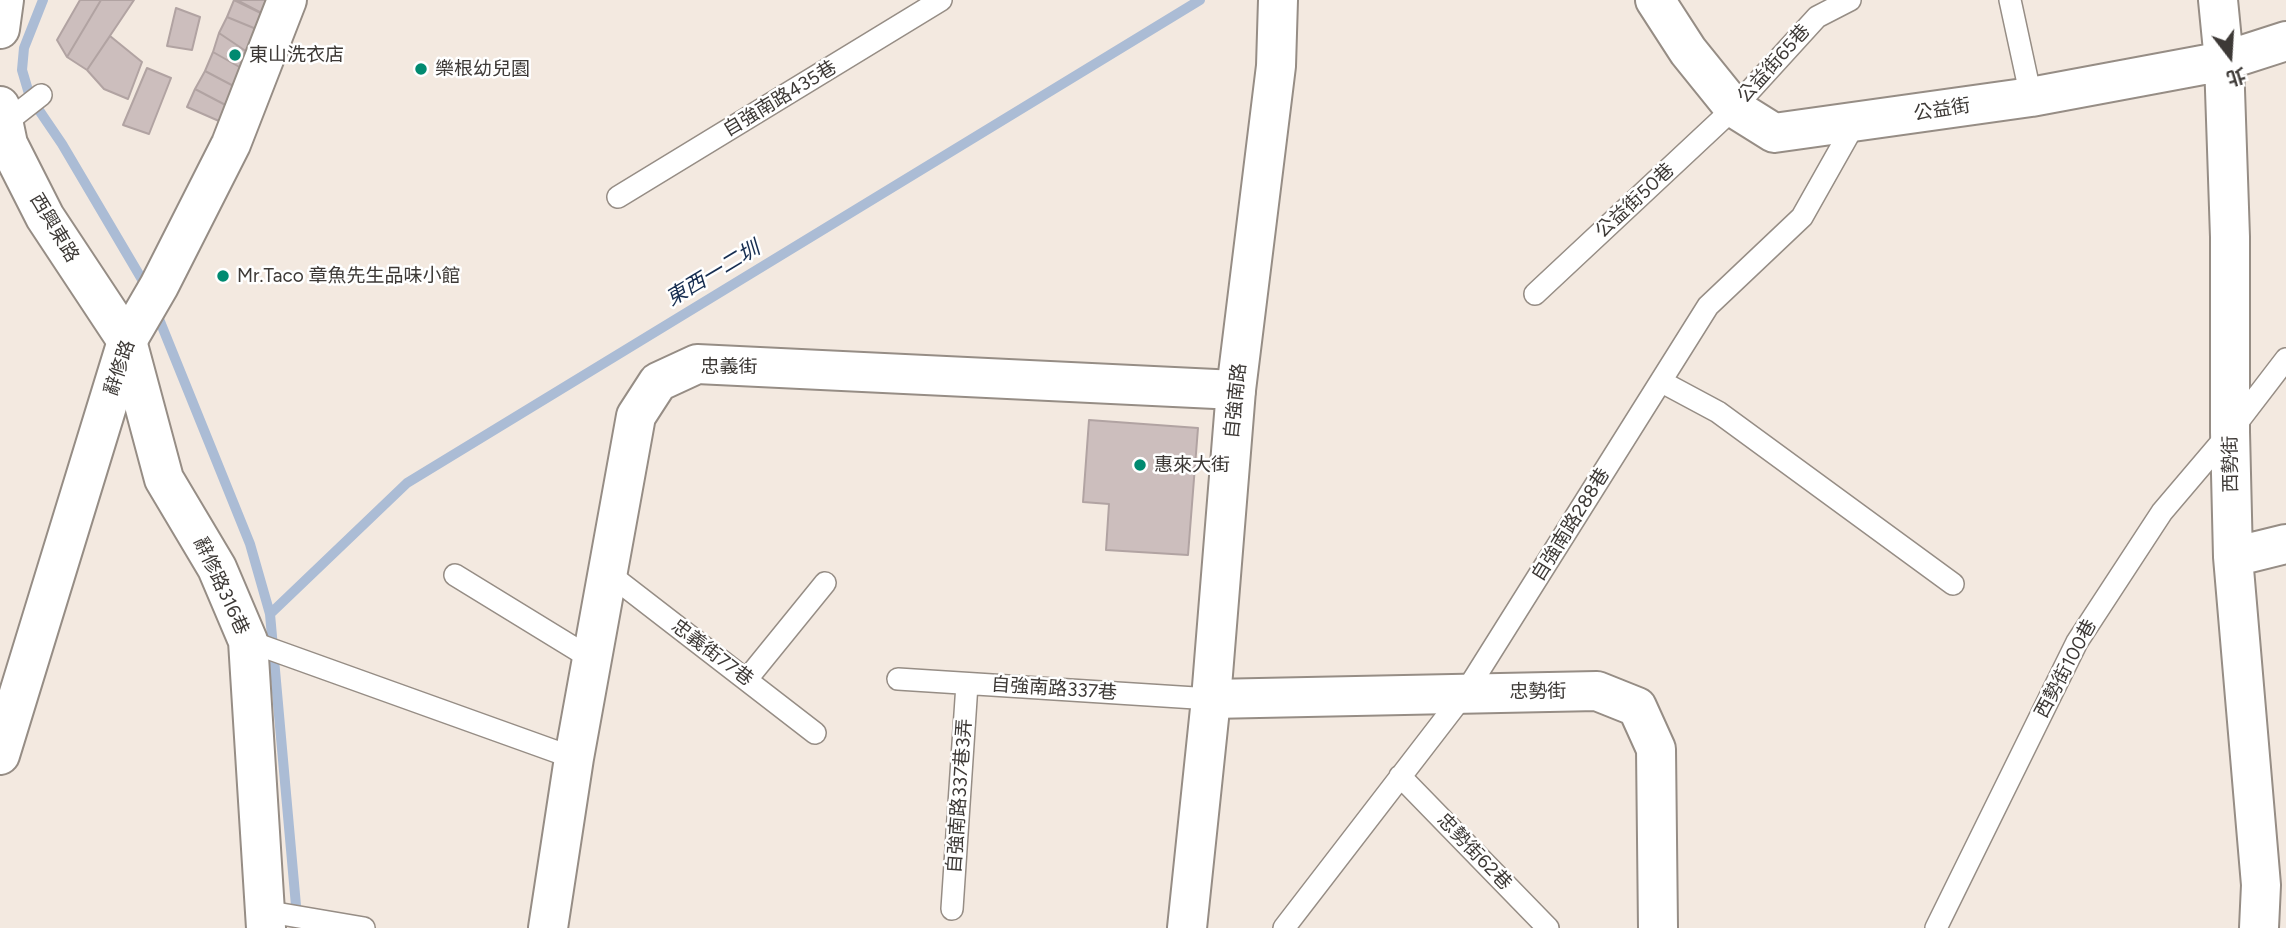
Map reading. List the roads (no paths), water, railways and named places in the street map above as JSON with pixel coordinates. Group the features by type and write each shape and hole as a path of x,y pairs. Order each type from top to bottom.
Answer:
{"street":[{"path":"0,29 5,0"},
{"name":"辭修路","path":"0,755 143,313 231,144 286,0"},
{"name":"自強南路","path":"1187,928 1210,699 1236,390 1276,66 1278,0"},
{"name":"公益街","path":"1655,0 1688,51 1734,108 1774,134 2031,97 2224,61 2286,41"},
{"name":"西勢街","path":"2218,0 2224,61 2230,237 2233,557 2273,884 2259,928"},
{"name":"西興東路","path":"2,115 8,144 45,217 143,313"},
{"name":"辭修路316巷","path":"143,313 164,479 217,568 248,641 265,919"},
{"name":"忠義街","path":"548,928 574,758 636,416 658,382 697,364 1236,390"},
{"path":"2233,557 2286,544"},
{"name":"忠勢街","path":"1210,699 1597,691 1637,707 1656,749 1658,928"}],"lane":[{"name":"自強南路435巷","path":"618,197 941,0"},
{"name":"公益街65巷","path":"1734,108 1817,17 1850,0"},
{"path":"2010,0 2031,97"},
{"path":"2,115 41,95"},
{"name":"公益街50巷","path":"1535,294 1734,108"},
{"name":"自強南路288巷","path":"1284,928 1465,693 1708,306 1802,217 1855,123"},
{"name":"西勢街100巷","path":"1936,928 2077,642 2162,512 2230,432 2286,359"},
{"path":"1662,382 1718,412 1953,584"},
{"name":"忠義街77巷","path":"608,573 816,733"},
{"path":"455,575 592,659"},
{"path":"747,679 825,583"},
{"path":"248,641 574,758"},
{"name":"自強南路337巷","path":"898,679 1210,699"},
{"name":"自強南路337巷3弄","path":"952,908 967,684"},
{"name":"忠勢街62巷","path":"1400,776 1548,928"},
{"path":"265,919 364,928"}],"waterway":[{"path":"43,0 24,48 22,70 30,97 62,144 147,288"},
{"name":"東西一二圳","path":"270,614 407,483 1200,0"},
{"path":"155,309 250,544 270,614 298,928"}],"place":[{"name":"東山洗衣店","path":"235,55"},
{"name":"樂根幼兒園","path":"421,69"},
{"name":"Mr.Taco 章魚先生品味小館","path":"223,276"},
{"name":"惠來大街","path":"1140,465"}]}
